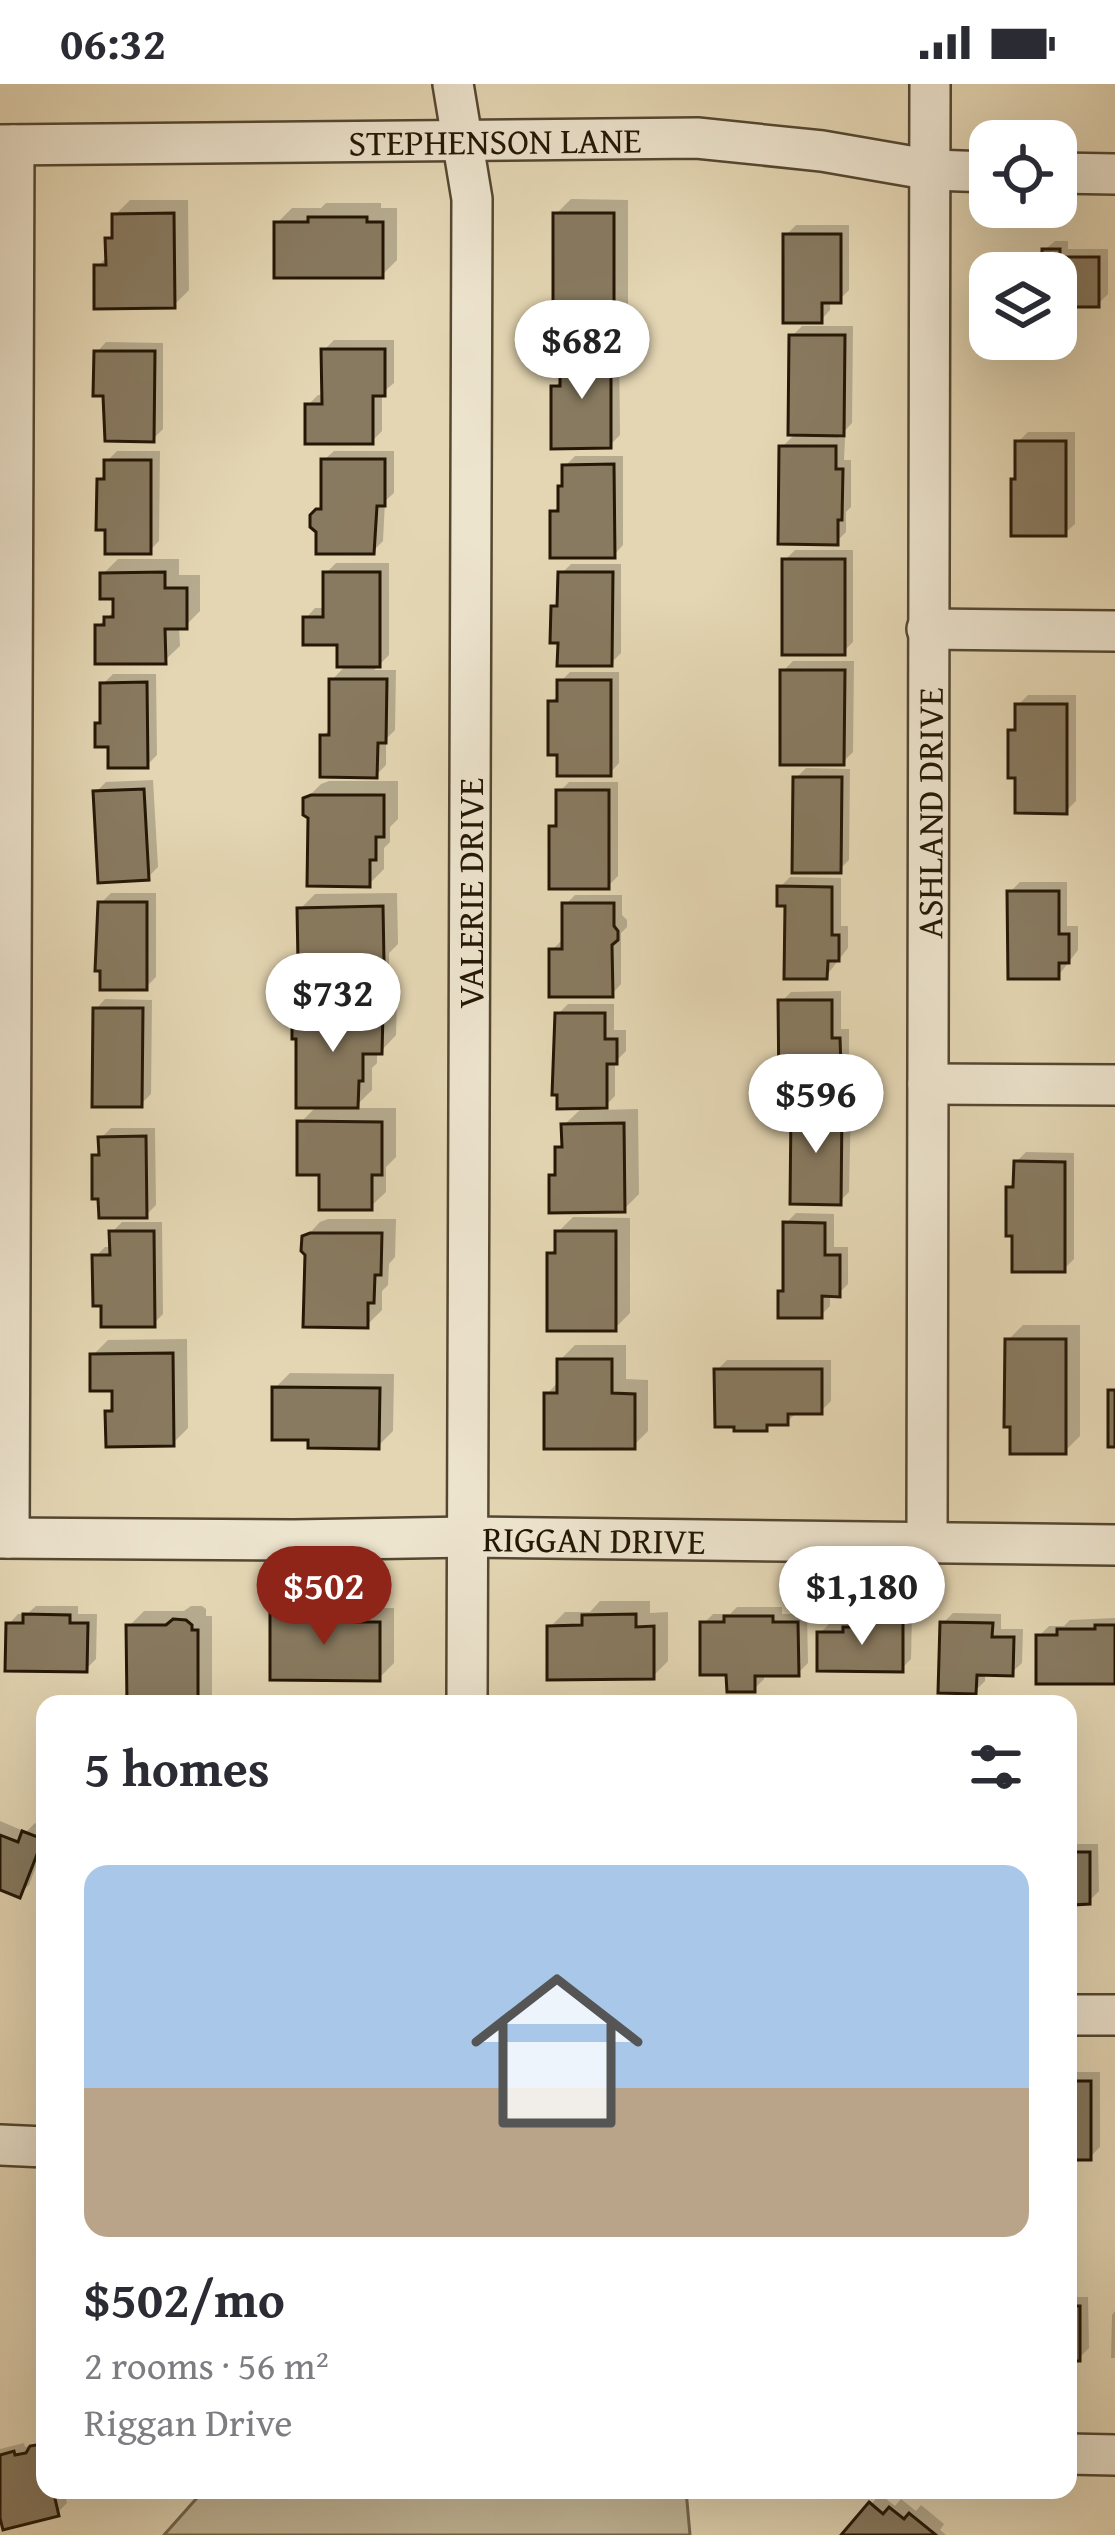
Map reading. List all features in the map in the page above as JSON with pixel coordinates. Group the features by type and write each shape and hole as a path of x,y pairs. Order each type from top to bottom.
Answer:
{"street":[{"name":"VALERIE DRIVE","path":"453,84 472,199 467,1695"},
{"name":"ASHLAND DRIVE","path":"926,1542 931,84"},
{"name":"STEPHENSON LANE","path":"7,146 697,138 969,171"},
{"path":"4,1538 7,146"},
{"path":"1077,173 1115,174"},
{"path":"927,628 1115,631"},
{"path":"928,1084 1115,1085"},
{"name":"RIGGAN DRIVE","path":"4,1538 468,1537 1115,1545"},
{"path":"1077,2014 1115,2015"},
{"path":"0,2145 36,2147"},
{"path":"1077,2454 1115,2455"}],"shaded area":[{"path":"196,2499 687,2499 690,2535 164,2535"}],"building":[{"path":"174,213 175,308 94,309 94,265 106,265 105,238 112,238 112,214"},
{"path":"553,213 614,213 614,326 559,326 559,307 553,307"},
{"path":"308,217 367,217 367,222 383,222 383,278 274,278 274,222 308,222"},
{"path":"783,234 841,234 841,303 822,303 822,323 783,323"},
{"path":"1077,257 1099,257 1099,307 1077,307"},
{"path":"789,335 845,335 844,436 788,435"},
{"path":"321,349 385,349 385,396 373,396 373,444 305,444 305,404 322,404"},
{"path":"94,351 155,351 154,442 105,441 103,396 93,396"},
{"path":"611,351 611,448 551,449 551,386 560,386 560,352"},
{"path":"1015,441 1066,441 1066,536 1011,536"},
{"path":"779,446 836,446 836,469 843,469 838,545 778,544"},
{"path":"321,459 385,459 385,506 377,506 374,554 316,554 310,515 321,509"},
{"path":"104,460 151,460 151,554 105,554 105,530 96,530 97,479 104,479"},
{"path":"614,464 615,558 550,558 550,511 558,511 562,465"},
{"path":"782,559 845,559 845,655 782,655"},
{"path":"165,572 165,588 187,588 187,629 165,629 166,664 95,664 95,625 104,625 104,617 113,617 113,599 100,599 100,573"},
{"path":"323,572 380,572 380,667 337,667 337,645 303,645 303,617 323,617"},
{"path":"558,572 613,572 612,666 557,666 558,643 550,643"},
{"path":"780,670 845,670 844,765 780,765"},
{"path":"329,679 387,679 386,743 378,743 377,778 320,777 320,735 329,735"},
{"path":"557,680 611,680 611,776 557,776 557,755 548,755 548,701 557,701"},
{"path":"147,682 148,768 108,768 108,747 95,747 100,683"},
{"path":"1015,704 1067,704 1067,814 1015,813 1015,778 1008,778 1008,730 1015,730"},
{"path":"793,777 842,777 841,873 792,873"},
{"path":"144,789 149,880 98,883 93,791"},
{"path":"556,790 609,790 609,889 549,889 549,826 556,826"},
{"path":"384,795 384,837 376,837 370,887 307,886 308,818 303,815 303,798"},
{"path":"777,886 832,887 832,935 839,935 839,961 828,961 827,979 784,979 785,906 777,906"},
{"path":"1007,891 1059,891 1059,934 1069,934 1069,963 1059,963 1059,979 1008,979"},
{"path":"98,902 147,902 147,990 100,990 100,971 95,971"},
{"path":"562,903 614,903 618,940 612,945 613,997 549,997 549,949 562,949"},
{"path":"383,906 384,962 375,963 375,996 320,997 320,961 298,961 297,908"},
{"path":"778,1000 832,1000 832,1038 840,1038 841,1067 829,1067 830,1089 779,1090"},
{"path":"93,1008 143,1008 142,1107 92,1107"},
{"path":"292,1011 383,1011 382,1054 363,1054 358,1108 296,1108"},
{"path":"555,1013 605,1013 605,1039 617,1039 617,1064 607,1064 607,1108 557,1109 557,1095 552,1095"},
{"path":"791,1108 842,1109 841,1205 790,1204"},
{"path":"297,1121 382,1122 382,1175 372,1175 372,1210 319,1210 319,1175 297,1175"},
{"path":"624,1123 625,1212 549,1213 549,1175 555,1175 555,1147 562,1147 561,1124"},
{"path":"146,1136 147,1218 99,1218 98,1199 92,1199 92,1155 99,1155 98,1137"},
{"path":"1014,1161 1065,1162 1065,1272 1012,1272 1006,1187 1013,1187"},
{"path":"783,1222 825,1223 825,1255 840,1255 840,1297 822,1296 822,1318 778,1318"},
{"path":"109,1231 154,1231 155,1327 101,1327 101,1306 93,1306 92,1255 110,1255"},
{"path":"555,1231 616,1231 616,1331 547,1331 547,1253 555,1253"},
{"path":"382,1233 381,1275 375,1275 374,1303 368,1303 368,1328 303,1327 302,1236"},
{"path":"1005,1339 1066,1339 1066,1454 1010,1454 1010,1427 1004,1427"},
{"path":"173,1353 174,1446 106,1447 105,1411 112,1411 112,1391 90,1391 90,1354"},
{"path":"557,1359 612,1359 612,1393 635,1394 635,1449 544,1449 544,1393 557,1393"},
{"path":"714,1369 822,1369 822,1414 788,1414 788,1425 767,1425 767,1431 715,1427"},
{"path":"272,1387 380,1388 379,1449 308,1448 308,1440 272,1440"},
{"path":"1108,1390 1115,1390 1115,1447 1108,1447"},
{"path":"270,1613 346,1613 346,1622 380,1622 380,1681 270,1680"},
{"path":"23,1614 70,1615 70,1623 88,1623 87,1672 5,1671 6,1623 23,1623"},
{"path":"636,1614 636,1627 654,1626 654,1679 547,1680 547,1626 582,1625 582,1615"},
{"path":"724,1616 773,1616 773,1622 798,1622 799,1676 755,1676 755,1692 727,1692 726,1675 700,1675 700,1622 724,1622"},
{"path":"173,1619 186,1620 192,1630 198,1630 198,1695 127,1695 126,1625 166,1625"},
{"path":"851,1622 903,1622 903,1672 817,1671 817,1632 843,1632"},
{"path":"940,1622 993,1623 992,1637 1014,1637 1013,1676 977,1675 976,1694 938,1693"},
{"path":"1095,1625 1115,1625 1115,1684 1036,1684 1036,1635 1057,1635 1057,1629 1095,1629"},
{"path":"22,1831 36,1836 36,1857 20,1898 0,1890 0,1835 18,1842"},
{"path":"1077,1852 1090,1852 1090,1904 1077,1905"},
{"path":"1077,2081 1091,2081 1091,2160 1077,2160"},
{"path":"1077,2306 1080,2306 1077,2361"},
{"path":"36,2445 36,2499 55,2499 59,2516 3,2530 0,2455 26,2453"},
{"path":"869,2502 883,2514 889,2507 904,2519 909,2513 936,2535 841,2535"}]}
